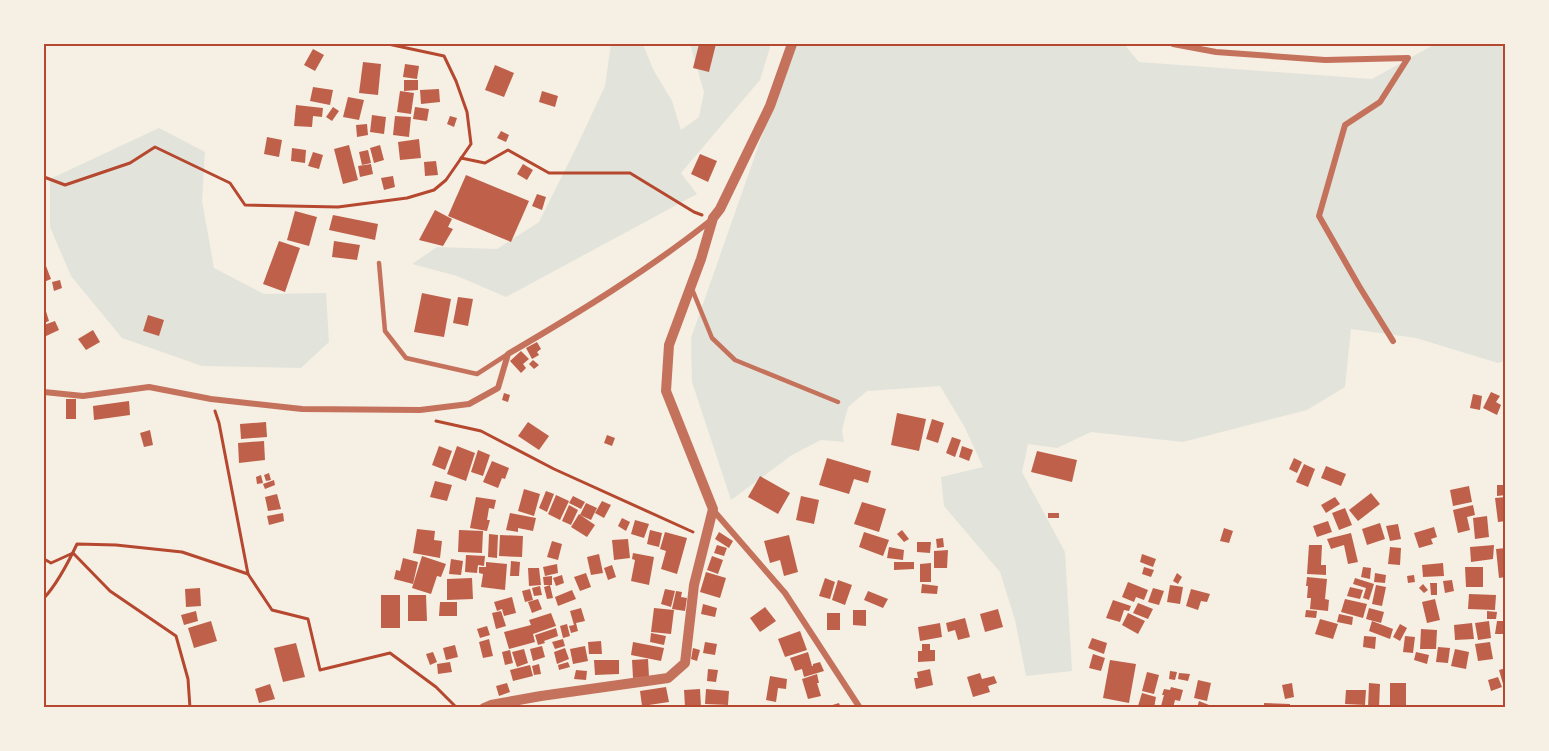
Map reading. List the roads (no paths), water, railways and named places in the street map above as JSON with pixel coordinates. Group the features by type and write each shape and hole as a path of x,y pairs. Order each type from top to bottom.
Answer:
{"street":[{"path":"44,392 83,396 148,387 211,399 302,408 420,410 470,404 498,388 508,354 598,300 673,250 713,218 720,209 771,106 792,44"},
{"path":"1173,44 1216,52 1325,60 1408,58 1380,102 1345,125 1319,216 1393,341"},
{"path":"713,218 701,259 669,345 666,391 712,509 785,592 860,708"},
{"path":"484,708 541,696 668,678 685,663 694,585 712,509"}],"lane":[{"path":"379,263 385,331 406,358 477,374 508,354"},
{"path":"691,286 712,338 735,360 838,402"}]}
